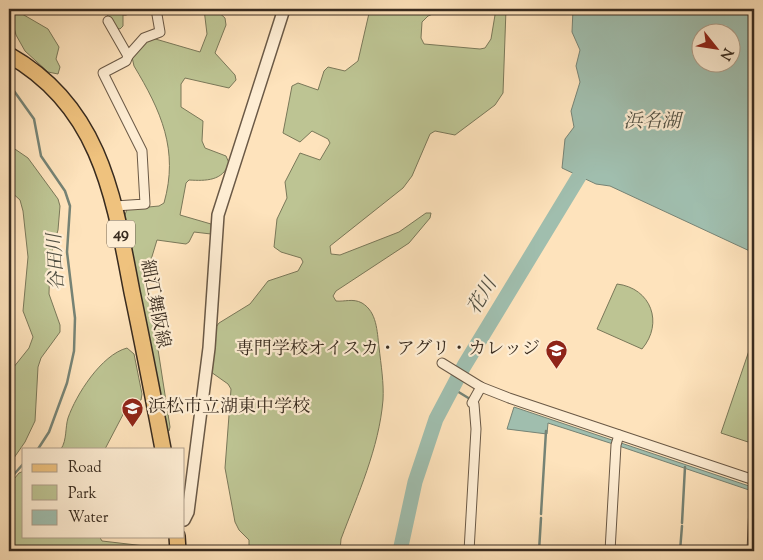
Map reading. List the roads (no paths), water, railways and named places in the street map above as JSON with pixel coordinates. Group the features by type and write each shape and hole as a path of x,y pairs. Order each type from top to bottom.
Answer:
{"main road":[{"name":"細江舞阪線","path":"9,55 44,80 77,117 99,156 115,206 163,448"},
{"path":"177,538 178,551"}],"street":[{"path":"115,206 145,204 144,156 103,73 126,61 128,56 144,38 160,32 156,9"},
{"path":"185,518 188,512 209,348 218,215 284,9"},
{"path":"108,22 128,56"},
{"path":"442,363 480,386 754,480"},
{"path":"469,551 476,429 474,404 472,403 480,386"},
{"path":"610,551 616,445 619,435"},
{"path":"752,551 754,506"}],"water":[{"name":"浜名湖","path":"573,9 754,9 754,253 610,186 596,184 562,168 565,139 574,127 571,111 580,82 576,66 580,50 572,32"},
{"path":"514,407 612,440 613,444 548,423 547,434 507,429"},
{"path":"621,443 752,487 752,491 619,446"}],"waterway":[{"name":"谷田川","path":"9,84 34,119 41,156 65,191 70,206 67,252 75,318 74,351 67,383 49,432 39,448"},
{"name":"花川","path":"400,551 415,482 436,419 464,366 589,160"},
{"path":"452,388 470,399"},
{"path":"541,514 546,431"},
{"name":"谷田川","path":"9,480 22,465"},
{"path":"682,523 685,467"},
{"path":"539,551 541,518"},
{"path":"680,551 682,526"}],"place":[{"name":"専門学校オイスカ・アグリ・カレッジ","path":"556,369"},
{"name":"浜松市立湖東中学校","path":"132,427"}]}
